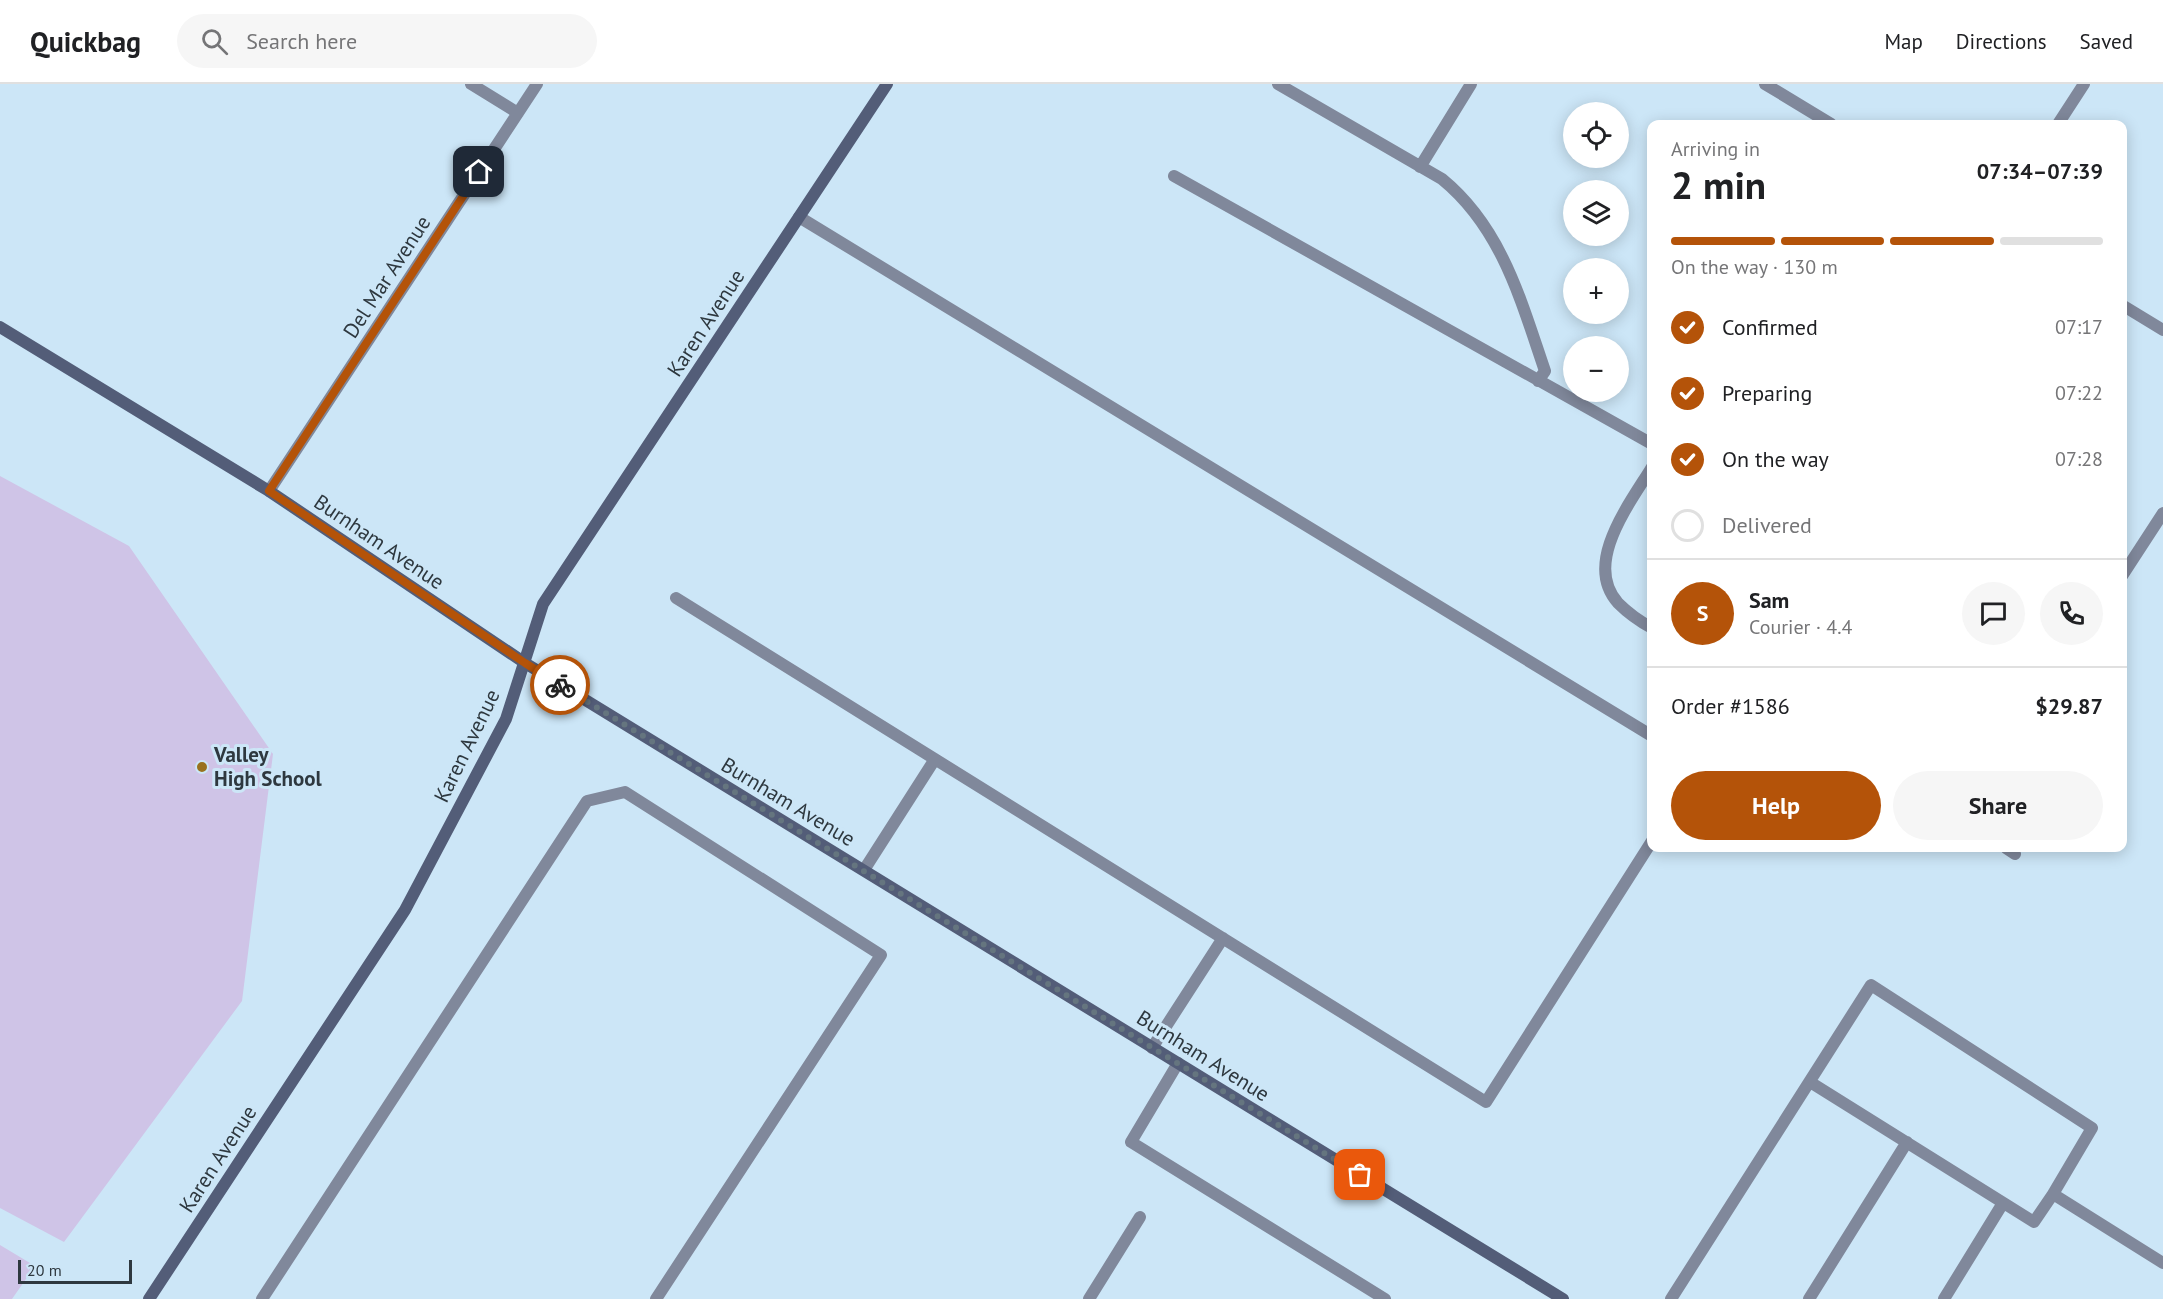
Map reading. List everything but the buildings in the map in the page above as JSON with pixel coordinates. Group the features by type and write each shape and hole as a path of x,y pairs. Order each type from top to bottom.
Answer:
{"street":[{"path":"471,84 518,113"},
{"name":"Del Mar Avenue","path":"269,491 537,84"},
{"name":"Karen Avenue","path":"149,1299 405,910 506,719 543,604 887,84"},
{"path":"1278,84 1442,179 1462,195 1486,227 1513,278 1545,371 1538,381"},
{"path":"1420,167 1471,84"},
{"path":"1766,84 1824,120"},
{"path":"2061,120 2084,84"},
{"path":"1174,176 1647,441"},
{"path":"799,217 1647,733"},
{"path":"2127,308 2163,330"},
{"name":"Burnham Avenue","path":"0,327 269,491 525,663 1563,1299"},
{"path":"1647,474 1613,532 1605,555 1607,581 1616,601 1633,617 1647,625"},
{"path":"2127,568 2163,513"},
{"path":"676,598 1486,1102 1647,849"},
{"path":"864,870 935,759"},
{"path":"262,1299 587,801 625,792 881,955 656,1299"},
{"path":"1152,1048 1223,938"},
{"path":"1671,1299 1871,986 2092,1128 2034,1222 1810,1082"},
{"path":"1178,1063 1131,1142 1385,1299"},
{"path":"1809,1299 1906,1142"},
{"path":"2053,1194 2163,1263"},
{"path":"1944,1299 2003,1203"},
{"path":"1089,1299 1140,1217"}],"shaded area":[{"name":"Valley High School","path":"0,476 129,546 273,754 242,1001 64,1242 0,1208"},
{"path":"0,1245 35,1266 12,1299 0,1299"}],"way so far":[{"path":"560,685 1360,1175"}],"place":[{"name":"Valley High School","path":"202,767"}],"route":[{"path":"479,172 269,491 560,685"}]}
